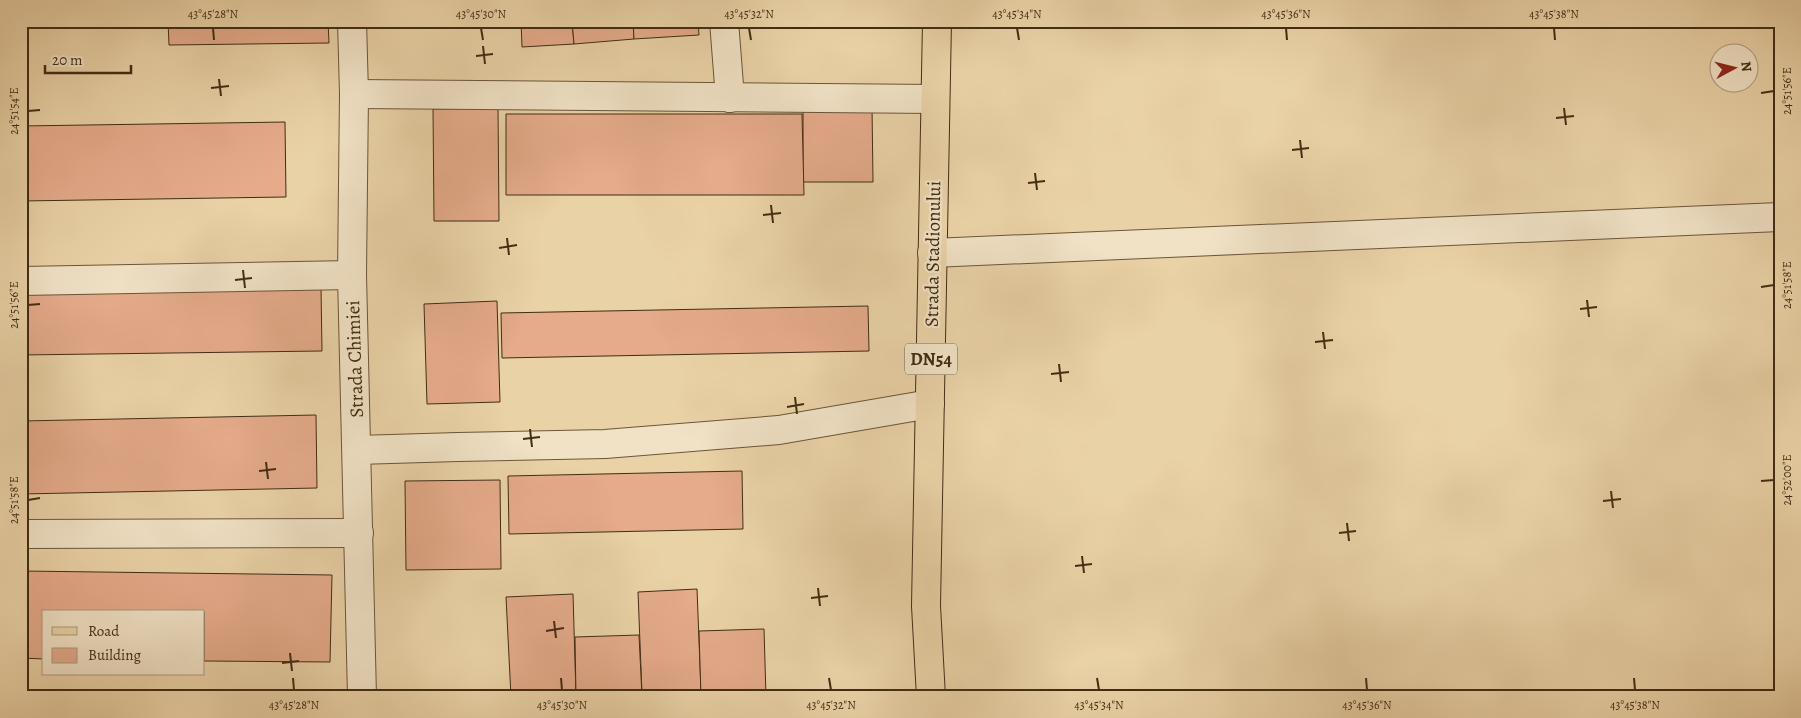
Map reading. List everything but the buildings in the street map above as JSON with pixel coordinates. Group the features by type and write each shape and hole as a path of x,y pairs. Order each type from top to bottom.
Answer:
{"main road":[{"name":"Strada Stadionului","path":"931,697 926,606 937,21"}],"street":[{"name":"Strada Chimiei","path":"352,21 354,94 352,275 362,697"},
{"path":"724,21 730,98"},
{"path":"354,94 935,99"},
{"path":"932,253 1780,217"},
{"path":"21,281 352,275"},
{"path":"356,450 458,446 605,444 779,430 930,404"},
{"path":"21,534 358,533"}]}
